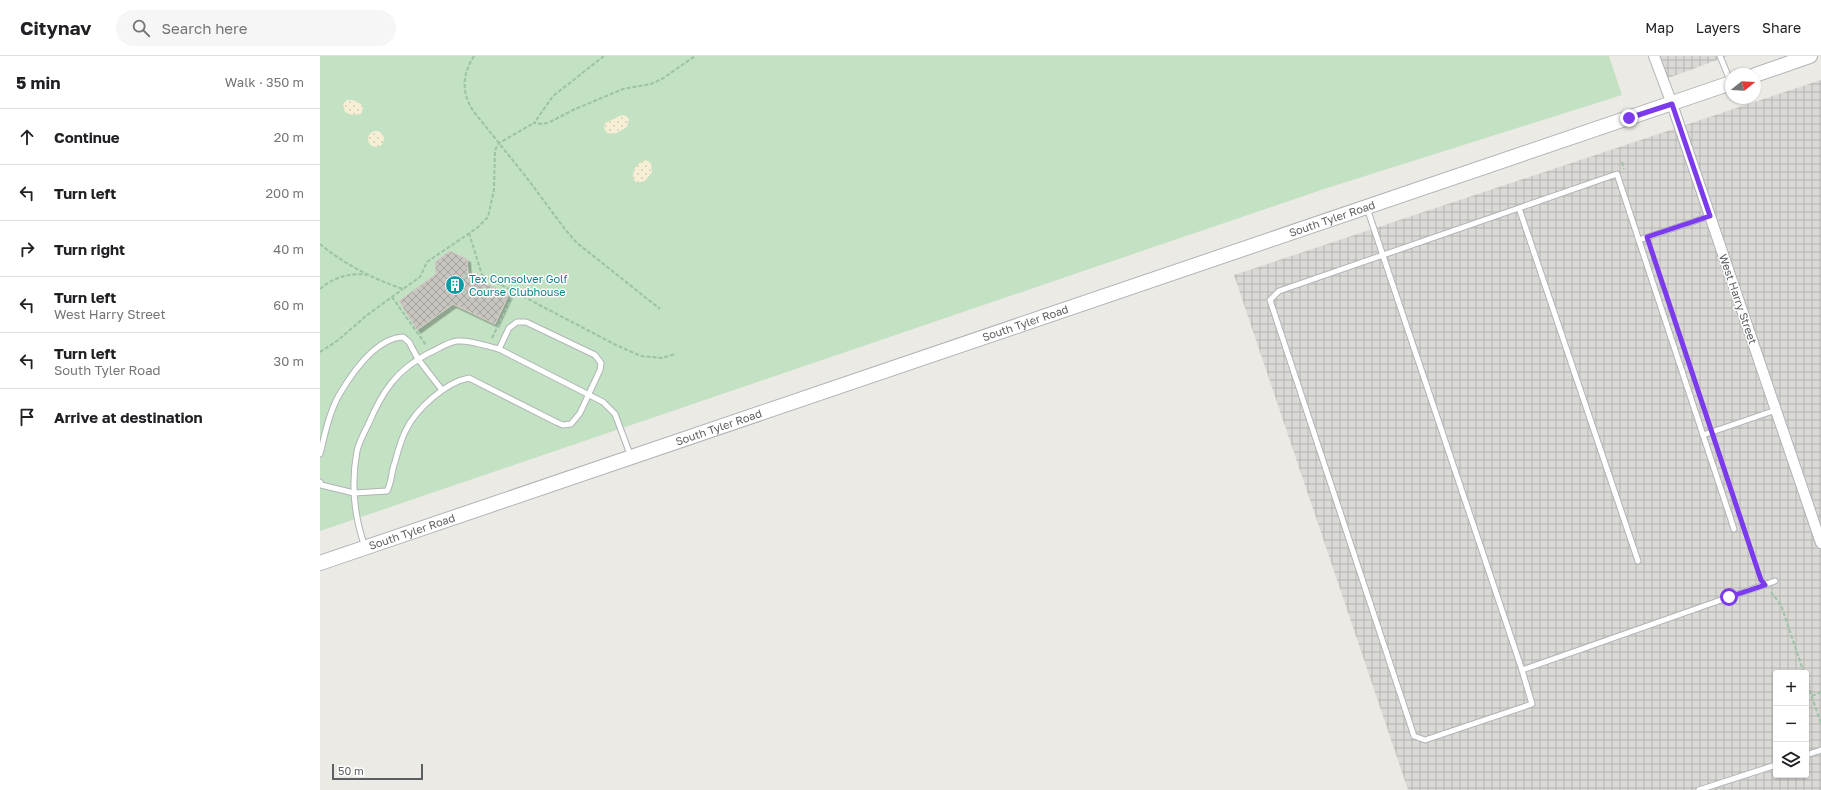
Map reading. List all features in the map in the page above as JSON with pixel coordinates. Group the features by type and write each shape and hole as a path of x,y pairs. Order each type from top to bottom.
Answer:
{"street":[{"name":"West Harry Street","path":"1654,56 1672,104 1821,543"},
{"path":"1761,73 1810,56"},
{"name":"South Tyler Road","path":"320,563 1725,85"}],"lane":[{"path":"1720,56 1725,68"},
{"path":"1367,208 1383,256 1522,670 1532,704 1426,740 1414,736 1270,300 1279,291 1383,256 1617,174 1734,529"},
{"path":"1519,208 1638,561"},
{"path":"1639,240 1710,216"},
{"path":"320,482 321,485 327,487 354,493 387,492 391,483 394,464 406,429 424,406 442,390 460,380 469,378 563,425 570,424 580,412 600,370 600,363 595,355 526,322 517,322 509,328 499,349"},
{"path":"320,454 328,423 339,396 362,361 384,342 394,338 403,337 409,342 418,359 442,390"},
{"path":"365,548 357,526 354,493 357,449 379,399 401,371 431,352 457,341 472,342 499,349 604,402 615,414 631,458"},
{"path":"1703,435 1776,410"},
{"path":"1522,670 1775,581"},
{"path":"1809,754 1821,750"},
{"path":"1699,790 1773,766"}],"path":[{"path":"474,56 466,71 464,94 468,104 577,243 660,309"},
{"path":"320,352 337,341 366,316 420,277 427,262 469,233 488,217 494,190 495,150 499,143 534,123 552,96 604,56"},
{"path":"534,123 543,124 550,122 573,110 623,89 651,84 662,79 694,56"},
{"path":"1622,162 1624,170"},
{"path":"469,233 482,275 616,345 641,356 662,358 675,354"},
{"path":"320,244 330,252 370,275 403,289"},
{"path":"320,289 328,283 344,276 357,273 370,275"},
{"path":"488,347 514,293"},
{"path":"392,297 431,352"},
{"path":"1739,513 1761,580 1781,605 1803,670"},
{"path":"1809,688 1821,724"},
{"path":"1812,696 1821,692"}],"shaded area":[{"path":"1654,56 1728,56 1663,80"},
{"path":"1821,80 1821,790 1408,790 1234,275 1749,104 1761,104 1761,100"}],"green space":[{"path":"320,56 1609,56 1622,95 1324,189 320,531"}],"sand":[{"path":"347,100 353,100 361,104 363,108 361,114 352,115 345,112 343,104"},
{"path":"622,115 629,119 627,127 615,134 607,133 604,128 605,123"},
{"path":"376,131 382,133 384,139 382,145 376,147 370,145 368,139 370,133"},
{"path":"646,160 651,163 652,172 645,181 637,183 633,179 634,169"}],"building":[{"name":"Tex Consolver Golf Course Clubhouse","path":"450,251 467,259 468,275 509,294 495,324 453,304 417,330 399,301 436,274 435,262"}],"place":[{"name":"Tex Consolver Golf Course Clubhouse","path":"455,285"}],"route":[{"path":"1629,118 1672,104 1710,216 1647,237 1761,580 1765,585 1729,597"}]}
